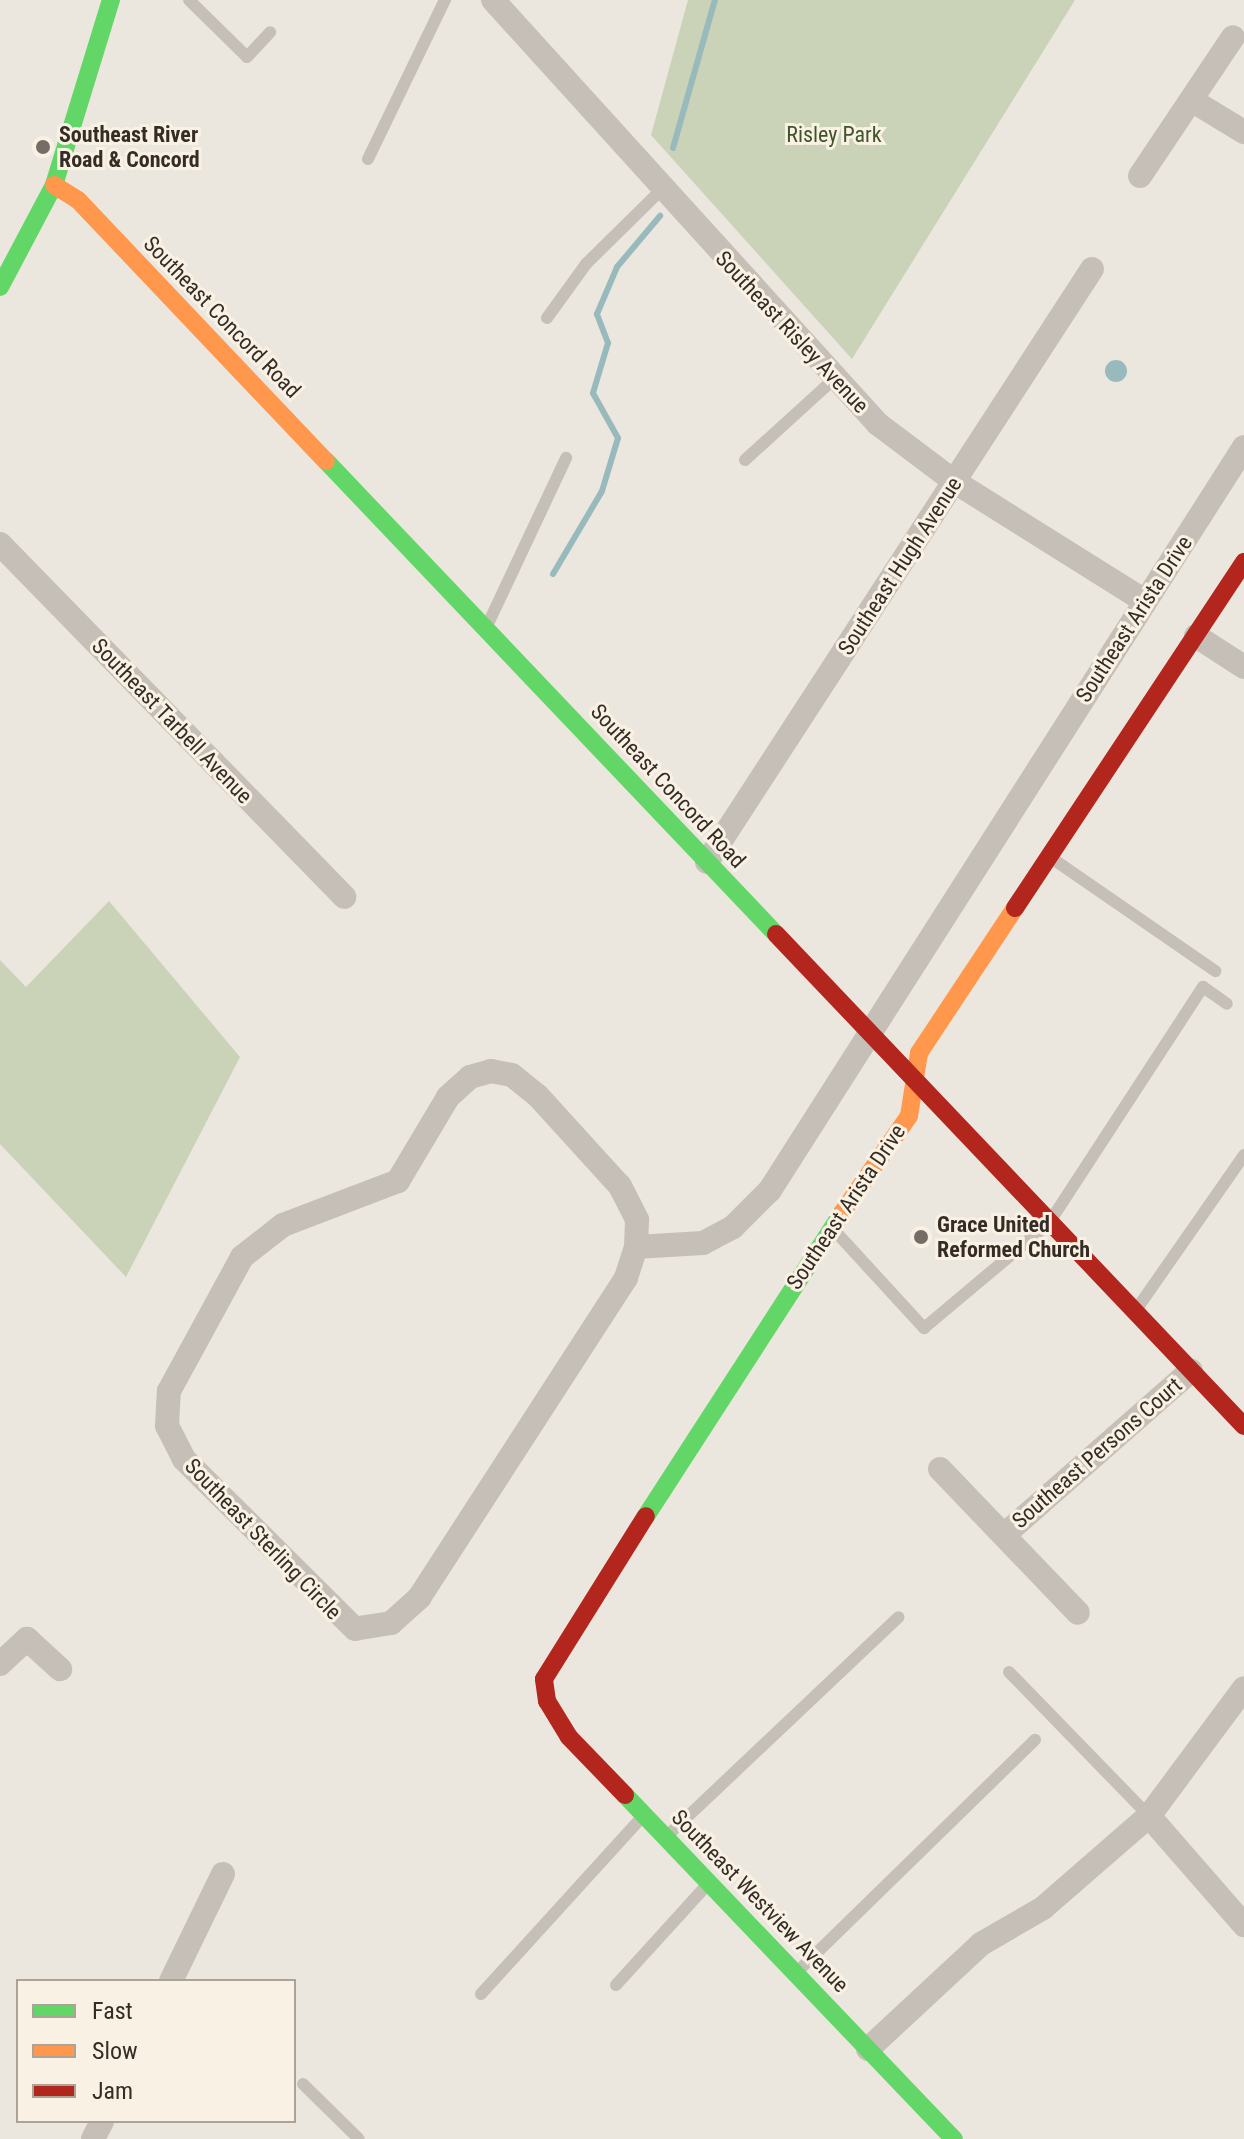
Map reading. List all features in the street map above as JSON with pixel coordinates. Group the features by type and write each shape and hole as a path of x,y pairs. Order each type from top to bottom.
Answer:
{"street":[{"path":"0,287 54,185 111,0"},
{"name":"Southeast Risley Avenue","path":"493,0 660,191 833,380 955,482 1145,601"},
{"path":"1140,176 1233,37"},
{"path":"1193,101 1244,132"},
{"name":"Southeast Concord Road","path":"54,185 78,200 1244,1426"},
{"name":"Southeast Hugh Avenue","path":"707,862 1092,269"},
{"name":"Southeast Arista Drive","path":"869,1034 1244,447"},
{"name":"Southeast Tarbell Avenue","path":"0,544 344,897"},
{"name":"Southeast Arista Drive","path":"545,1688 549,1661 909,1116 919,1053 1244,562"},
{"path":"1196,636 1244,667"},
{"path":"636,1247 703,1243 744,1217 770,1190 869,1034"},
{"name":"Southeast Sterling Circle","path":"512,1075 538,1096 626,1195 637,1220 636,1247 626,1278 420,1597 374,1631 339,1621 172,1442 169,1391 242,1257 283,1225 398,1181 448,1097 470,1077 512,1075"},
{"name":"Southeast Persons Court","path":"1004,1535 1191,1371"},
{"name":"Southeast Persons Court","path":"940,1469 1078,1613"},
{"path":"0,1664 27,1639 60,1669"},
{"name":"Southeast Westview Avenue","path":"545,1688 569,1737 954,2139"},
{"path":"868,2049 981,1944 1043,1908 1149,1816 1244,1688"},
{"path":"1149,1816 1244,1925"},
{"path":"172,1979 223,1874"}],"lane":[{"path":"189,0 247,57 270,32"},
{"path":"368,159 445,0"},
{"path":"547,318 586,264 660,191"},
{"path":"745,460 833,380"},
{"path":"485,628 566,458"},
{"path":"1050,857 1215,971"},
{"path":"835,1231 924,1328 1049,1223 1203,987 1227,1004"},
{"path":"1134,1312 1244,1155"},
{"path":"666,1837 899,1617"},
{"path":"1009,1672 1149,1816"},
{"path":"796,1973 1035,1740"},
{"path":"481,1994 645,1815"},
{"path":"616,1985 710,1883"},
{"path":"303,2084 359,2139"}],"green space":[{"name":"Risley Park","path":"688,0 1075,0 852,359 651,135"},
{"path":"109,901 240,1057 126,1277 0,1144 0,960 26,987"}],"water":[{"path":"1116,360 1124,363 1127,371 1124,379 1116,382 1108,379 1105,371 1108,363"}],"waterway":[{"path":"673,148 715,0"},
{"path":"553,574 602,491 618,438 593,393 608,343 597,314 617,267 660,216"}],"traffic: fast":[{"path":"0,287 54,185 111,0"},
{"path":"326,461 776,934"},
{"path":"646,1516 842,1213"},
{"path":"625,1795 954,2139"}],"traffic: slow":[{"path":"54,185 78,200 326,461"},
{"path":"842,1213 909,1116 919,1053 1015,908"}],"traffic: jam":[{"path":"1015,908 1244,562"},
{"path":"776,934 1244,1426"},
{"path":"625,1795 569,1737 547,1701 544,1679 646,1516"}],"place":[{"name":"Southeast River Road & Concord","path":"43,147"},
{"name":"Grace United Reformed Church","path":"921,1237"}]}
